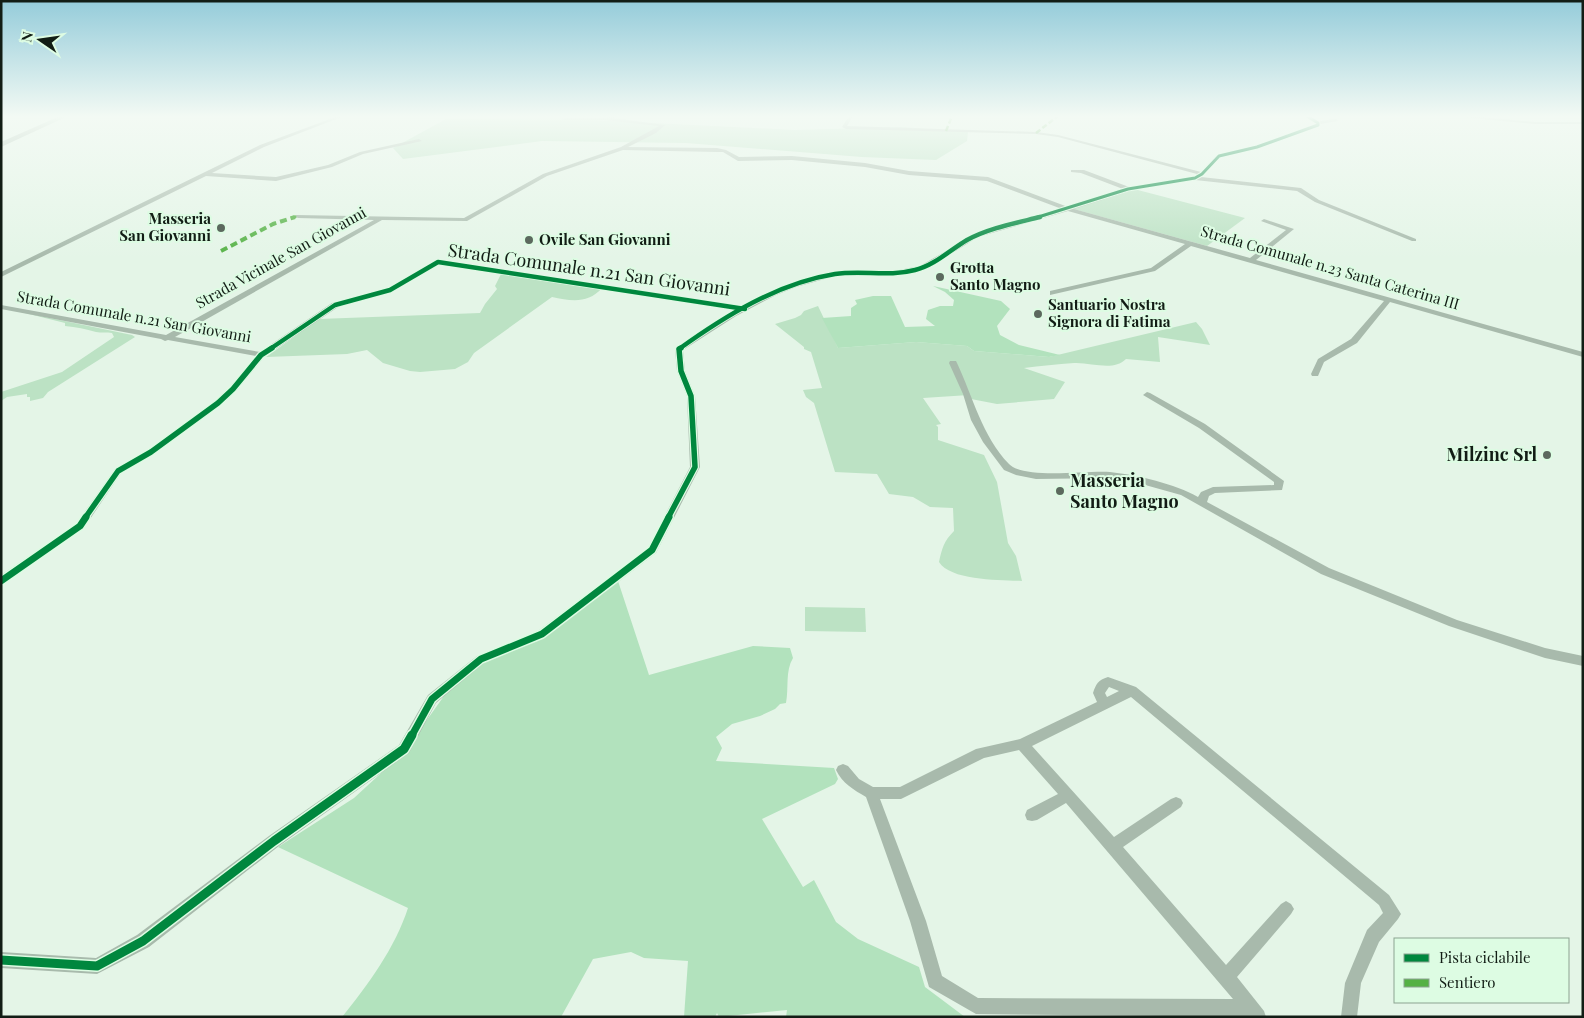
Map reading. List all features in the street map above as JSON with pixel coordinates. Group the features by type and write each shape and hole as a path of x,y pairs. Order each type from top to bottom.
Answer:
{"street":[{"path":"1,275 226,164"},
{"path":"205,174 276,179 337,164"},
{"path":"298,216 465,220 545,175 577,164"},
{"name":"Strada Comunale n.23 Santa Caterina III","path":"849,164 909,173 984,178 1048,203 1583,355"},
{"path":"1162,164 1202,174"},
{"path":"1196,178 1212,164"},
{"path":"1073,171 1082,172 1129,189"},
{"path":"1,960 97,966 143,941 274,841 404,749 432,699 481,659 542,634 652,550 695,466 691,396 681,371 678,349 746,309 798,282 836,274 876,275 915,270 937,259 961,242 1004,225 1070,208 1129,189 1196,178 1299,189 1317,201 1414,240"},
{"name":"Strada Vicinale San Giovanni","path":"164,339 385,217"},
{"path":"1252,260 1291,229 1264,221"},
{"path":"1053,293 1153,270 1191,243"},
{"name":"Strada Comunale n.21 San Giovanni","path":"1,581 80,526 118,470 151,452 218,403 261,355 335,305 390,290 438,262 746,309"},
{"path":"1315,374 1321,361 1354,340 1388,300"},
{"name":"Strada Comunale n.21 San Giovanni","path":"1,307 164,339 261,355"},
{"path":"952,363 967,394 975,420 1007,468 1019,473 1036,476 1110,475 1139,480 1184,494 1325,571 1453,623 1545,653 1583,661"},
{"path":"1147,395 1202,426 1279,482 1279,488 1213,490 1204,494 1202,503"},
{"path":"1104,704 1100,693 1102,686 1108,682 1132,691 1384,900 1393,914 1373,936 1353,983 1349,1017"},
{"path":"843,770 854,783 871,794 901,793 981,752 1022,744 1132,691"},
{"path":"1022,744 1226,976 1254,1012"},
{"path":"871,794 918,921 935,981 976,1006 1254,1012"},
{"path":"1032,815 1067,796"},
{"path":"1113,846 1176,804"},
{"path":"1226,976 1286,909"}],"green space":[{"path":"1134,189 1245,218 1207,246 1070,208"},
{"path":"501,274 550,279 602,288 591,297 585,299 566,300 552,297 474,353 468,362 455,369 410,371 383,363 367,350 347,354 266,357 319,319 480,313 497,289 495,286"},
{"path":"933,286 1001,301 1010,309 997,326 1000,335 1019,345 1060,355 1049,357 974,351 967,346 916,342 838,348 822,318 851,316 851,308 857,304 855,300 873,296 891,296 905,327 935,326 926,319 928,310 940,306 953,306 954,300 945,292"},
{"path":"818,306 838,348 916,342 967,346 974,351 1049,357 1196,322 1210,345 1158,337 1160,362 1126,359 1121,363 1108,366 1074,363 1024,368 1065,382 1054,399 997,404 971,399 969,395 923,398 941,424 936,425 938,427 938,440 984,455 997,482 1008,543 1016,556 1022,581 990,580 954,573 939,562 944,545 954,531 953,508 930,507 913,497 889,494 877,474 835,472 814,403 806,397 803,390 822,388 811,352 804,349 804,347 775,324 795,318 804,311"},
{"path":"21,312 135,337 48,392 43,398 30,401 30,397 27,397 27,394 7,397 1,401 1,392 62,372 114,337 112,333 65,326 65,323"},
{"path":"618,581 649,675 753,646 790,648 793,658 788,674 786,703 780,704 775,709 760,716 732,724 716,737 722,748 716,761 834,768 838,779 835,784 762,819 803,887 814,880 836,922 858,939 919,967 925,987 965,1017 786,1017 787,1010 719,1017 717,1013 715,1017 684,1017 688,961 644,958 631,952 593,959 561,1017 342,1017 388,952 408,908 278,847 354,798 404,752 449,689 483,663 551,633"},
{"path":"805,607 865,608 866,632 805,631"}],"marked path":[{"path":"221,251 273,224 298,216"}],"cycle path":[{"path":"1,960 97,966 143,941 274,841 404,749 432,699 481,659 542,634 652,550 695,467 691,396 681,371 679,349 714,325 753,303 794,285 835,274 894,273 914,270 930,264 976,236 1128,189 1195,178 1202,174 1212,164"},
{"path":"1,581 80,526 118,471 151,452 218,403 233,389 261,355 335,305 390,290 438,262 745,309"}],"place":[{"name":"Masseria San Giovanni","path":"221,228"},
{"name":"Ovile San Giovanni","path":"529,240"},
{"name":"Grotta Santo Magno","path":"940,277"},
{"name":"Santuario Nostra Signora di Fatima","path":"1038,314"},
{"name":"Milzinc Srl","path":"1547,455"},
{"name":"Masseria Santo Magno","path":"1060,491"}]}
